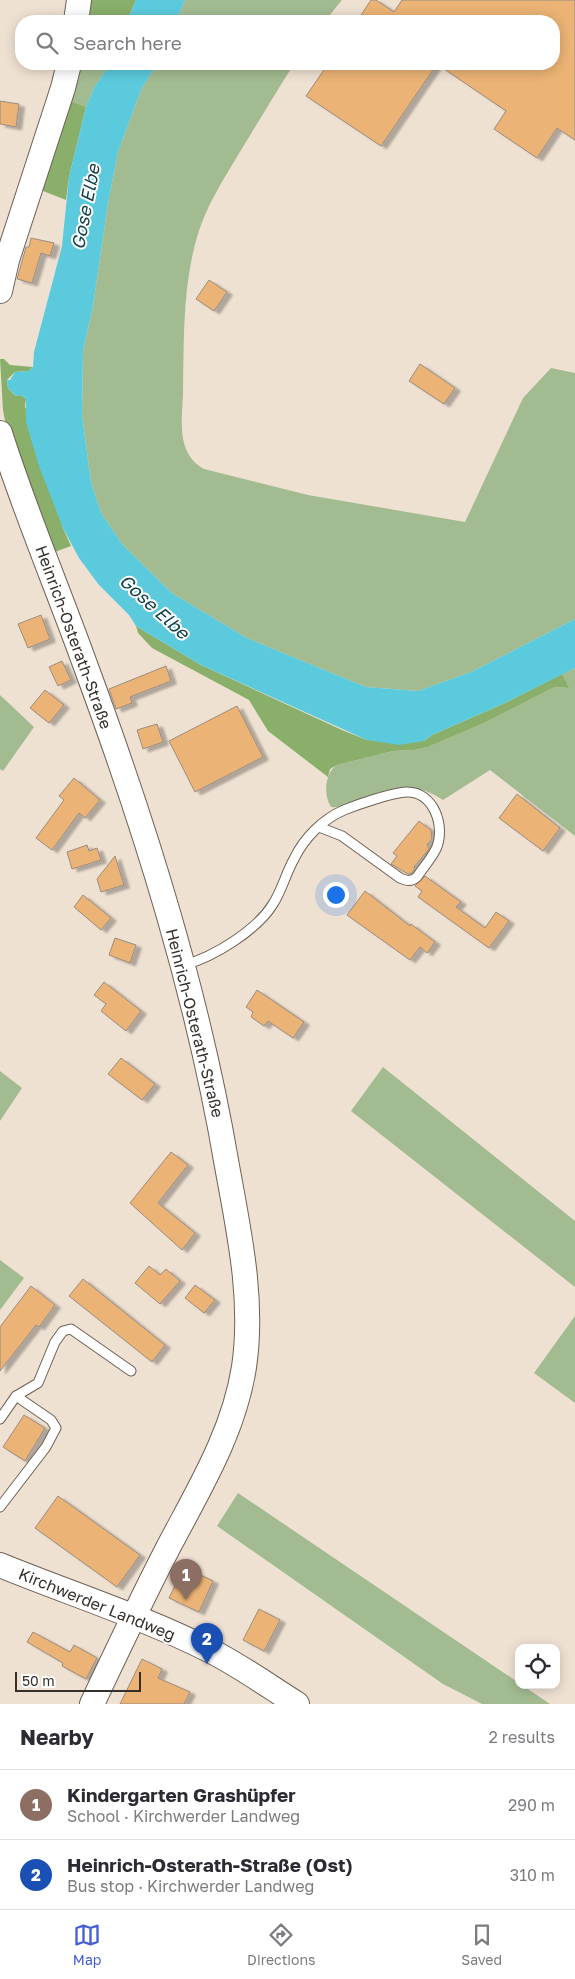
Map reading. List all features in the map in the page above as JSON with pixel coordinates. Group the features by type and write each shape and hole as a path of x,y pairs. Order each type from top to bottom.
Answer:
{"street":[{"path":"77,15 79,0"},
{"path":"0,291 7,260 68,70"},
{"name":"Heinrich-Osterath-Straße","path":"0,433 87,669 136,811 184,965 223,1138 246,1288 248,1330 244,1369 219,1450 134,1616 92,1704"},
{"name":"Kirchwerder Landweg","path":"0,1565 134,1616 214,1652 298,1704"}],"lane":[{"path":"184,965 209,956 264,916 274,902 294,858 303,844 324,821 344,810 396,793 408,792 419,795 429,802 438,815 440,831 436,848 417,877 413,880 406,880 400,878 342,836 319,827"},
{"path":"0,1419 16,1396 38,1383 55,1342 63,1331 71,1329 131,1372"},
{"path":"0,1507 46,1447 56,1428 51,1420 16,1396"}],"green space":[{"path":"86,0 136,0 130,15 83,15"},
{"path":"185,0 342,0 330,15 179,15"},
{"path":"74,70 106,70 94,88 86,107 71,101"},
{"path":"153,70 290,70 218,189 201,225 195,245 190,266 185,308 182,425 185,445 195,462 204,469 308,495 465,522 523,398 551,368 575,373 575,619 471,672 418,691 366,687 247,638 172,593 123,545 101,513 91,482 82,415 83,351 93,306 108,203 118,152 141,90"},
{"path":"71,101 86,107 69,177 66,200 38,189"},
{"path":"0,359 4,359 10,365 33,367 29,371 15,372 7,380 8,388 16,396 21,395 26,399 25,406 63,528 71,546 52,553 6,426 3,410"},
{"path":"136,626 201,665 367,740 424,741 432,735 505,703 562,674 569,688 555,687 484,723 428,747 393,751 337,765 330,769 328,777 268,731 249,700 152,648 138,633"},
{"path":"575,668 575,836 490,770 443,800 421,790 400,788 380,792 341,806 331,807 328,802 326,784 330,773 337,765 393,751 428,747 484,723 555,687 568,688 562,674"},
{"path":"0,695 34,727 3,771 0,769"},
{"path":"383,1067 575,1221 575,1287 351,1111"},
{"path":"0,1071 22,1088 0,1121"},
{"path":"0,1260 24,1278 0,1310"},
{"path":"575,1316 575,1403 534,1373"},
{"path":"238,1493 515,1680 515,1689 528,1689 550,1704 482,1704 443,1684 217,1526"}],"water":[{"path":"136,0 185,0 179,15 130,15"},
{"name":"Gose Elbe","path":"106,70 153,70 141,90 118,152 108,203 93,306 83,351 82,415 91,482 101,513 123,545 172,593 247,638 366,687 418,691 471,672 575,619 575,668 505,703 432,735 424,741 399,745 367,740 201,665 136,626 129,615 99,585 79,558 63,528 39,466 26,422 26,399 21,395 16,396 8,388 7,380 10,380 15,372 29,371 33,367 34,352 62,246 69,177 86,107 94,88"}],"building":[{"path":"371,0 376,0 394,12 402,0 575,0 575,140 557,128 537,158 494,129 506,111 446,70 560,70 560,15 361,15"},
{"path":"324,70 433,70 381,146 306,96"},
{"path":"0,101 19,104 16,127 0,124"},
{"path":"31,238 54,243 50,256 41,253 32,283 17,279 26,247 29,247"},
{"path":"209,280 227,292 214,311 196,299"},
{"path":"420,364 455,388 444,404 409,381"},
{"path":"41,615 50,639 28,648 18,624"},
{"path":"62,661 71,680 58,686 49,667"},
{"path":"166,666 171,681 130,697 132,703 116,709 109,689"},
{"path":"45,690 64,705 49,723 30,708"},
{"path":"237,706 263,757 195,792 169,741"},
{"path":"157,724 163,742 143,749 137,730"},
{"path":"74,778 100,800 85,818 79,813 52,850 36,838 64,800 59,796"},
{"path":"517,794 560,828 543,851 499,818"},
{"path":"419,821 431,830 432,839 427,845 429,849 414,867 412,873 408,874 391,864 397,856 393,853"},
{"path":"87,845 89,851 97,848 101,860 72,869 67,852"},
{"path":"115,856 124,885 101,892 97,879"},
{"path":"425,876 461,902 456,907 485,928 496,912 509,921 489,948 418,897 422,891 415,886"},
{"path":"365,891 410,926 411,924 435,942 427,953 420,947 410,960 347,915"},
{"path":"83,895 111,918 101,930 74,907"},
{"path":"115,938 136,945 130,963 109,955"},
{"path":"104,982 141,1011 126,1031 101,1011 106,1004 94,995"},
{"path":"257,990 304,1022 293,1038 268,1021 264,1026 251,1017 253,1012 246,1007"},
{"path":"121,1058 155,1084 142,1100 108,1074"},
{"path":"171,1152 188,1165 158,1203 195,1233 182,1250 130,1203"},
{"path":"149,1266 160,1275 166,1269 180,1281 160,1304 135,1283"},
{"path":"83,1279 165,1345 152,1362 69,1296"},
{"path":"195,1285 215,1300 204,1313 185,1298"},
{"path":"31,1286 55,1305 39,1327 36,1325 0,1371 0,1327"},
{"path":"24,1415 45,1428 25,1461 3,1447"},
{"path":"58,1496 140,1555 117,1587 35,1528"},
{"path":"184,1567 213,1581 199,1612 169,1598"},
{"path":"259,1609 280,1620 264,1651 243,1640"},
{"path":"33,1632 70,1652 74,1645 97,1658 86,1679 62,1666 63,1663 27,1642"},
{"path":"142,1659 162,1669 158,1678 190,1692 184,1704 120,1704"}],"place":[{"name":"Kindergarten Grashüpfer","path":"186,1600"},
{"name":"Heinrich-Osterath-Straße (Ost)","path":"207,1664"}]}
